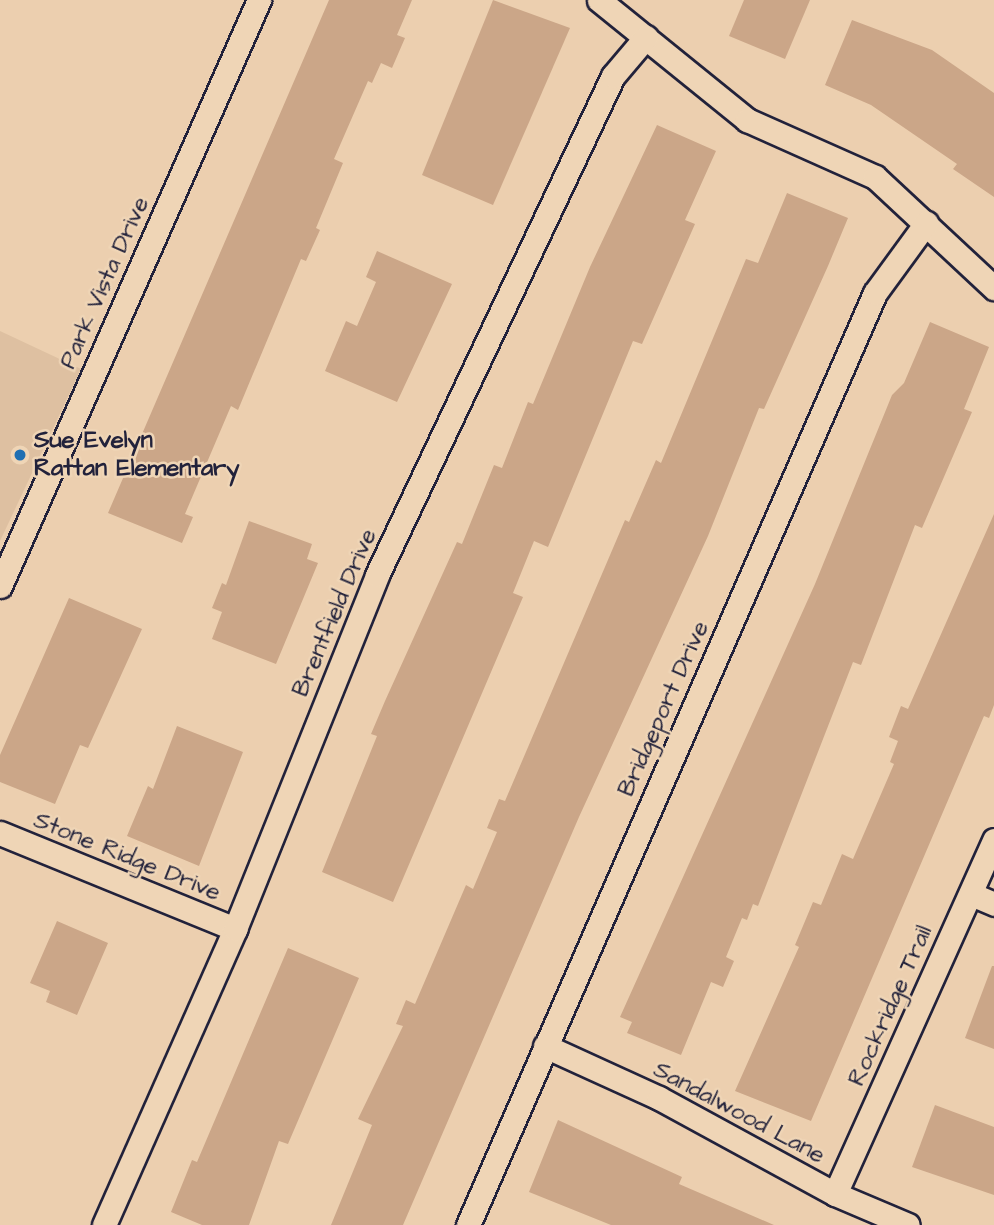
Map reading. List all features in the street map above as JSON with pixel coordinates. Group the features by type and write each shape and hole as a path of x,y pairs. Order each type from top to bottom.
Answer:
{"street":[{"name":"Park Vista Drive","path":"0,586 259,0"},
{"path":"599,0 646,37 682,71 747,120 875,177 994,288"},
{"name":"Brentfield Drive","path":"104,1225 235,929 376,575 613,75 646,37"},
{"name":"Bridgeport Drive","path":"468,1225 875,293 926,223"},
{"name":"Stone Ridge Drive","path":"0,833 235,929"},
{"name":"Rockridge Trail","path":"835,1194 994,840"},
{"path":"971,894 994,904"},
{"name":"Sandalwood Lane","path":"545,1046 659,1098 835,1194 908,1225"}],"shaded area":[{"name":"Sue Evelyn Rattan Elementary","path":"0,331 81,369 0,541"}],"building":[{"path":"329,0 412,0 397,35 405,38 392,68 381,63 372,83 368,81 334,159 343,163 316,228 320,230 306,261 301,259 238,410 231,406 185,514 193,517 182,543 108,513"},
{"path":"493,0 570,28 493,205 422,175"},
{"path":"744,0 810,0 785,59 729,36"},
{"path":"852,20 932,50 994,93 994,197 953,169 957,164 871,105 825,85"},
{"path":"657,125 716,151 685,220 695,224 642,344 633,341 548,547 534,541 513,593 523,597 393,902 322,872 377,736 371,734 385,701 457,542 462,544 494,465 502,468 528,402 533,404 590,267"},
{"path":"787,193 848,218 828,266 764,409 759,408 708,536 579,817 403,1225 331,1225 372,1125 358,1119 403,1026 396,1024 406,1000 415,1004 466,885 473,889 497,832 487,828 499,799 505,801 625,520 629,522 656,460 661,463 746,259 758,263"},
{"path":"377,251 452,284 397,402 325,371 346,321 357,326 376,282 366,277"},
{"path":"930,322 989,347 964,409 972,412 922,528 915,525 861,665 853,662 758,906 753,904 747,920 742,918 726,957 734,961 723,987 711,982 681,1055 627,1033 632,1022 620,1017 815,584 892,395 904,383"},
{"path":"994,514 994,705 989,718 984,716 811,1121 735,1091 799,947 795,945 813,902 821,905 842,854 853,859 894,764 890,762 898,741 889,737 901,706 908,709"},
{"path":"249,521 312,544 307,559 318,563 276,664 212,639 222,612 212,608 222,583 226,585"},
{"path":"69,598 142,629 88,748 80,745 55,804 0,782 0,755"},
{"path":"177,726 243,752 199,866 127,836 148,786 153,789"},
{"path":"57,921 108,943 77,1015 46,1002 50,991 30,983"},
{"path":"288,948 359,978 288,1144 279,1141 249,1225 202,1225 171,1212 192,1160 197,1162"},
{"path":"994,966 994,1049 965,1038"},
{"path":"935,1105 994,1127 994,1195 912,1167"},
{"path":"558,1120 682,1177 679,1184 774,1225 611,1225 529,1192"}],"place":[{"name":"Sue Evelyn Rattan Elementary","path":"20,455"}]}
